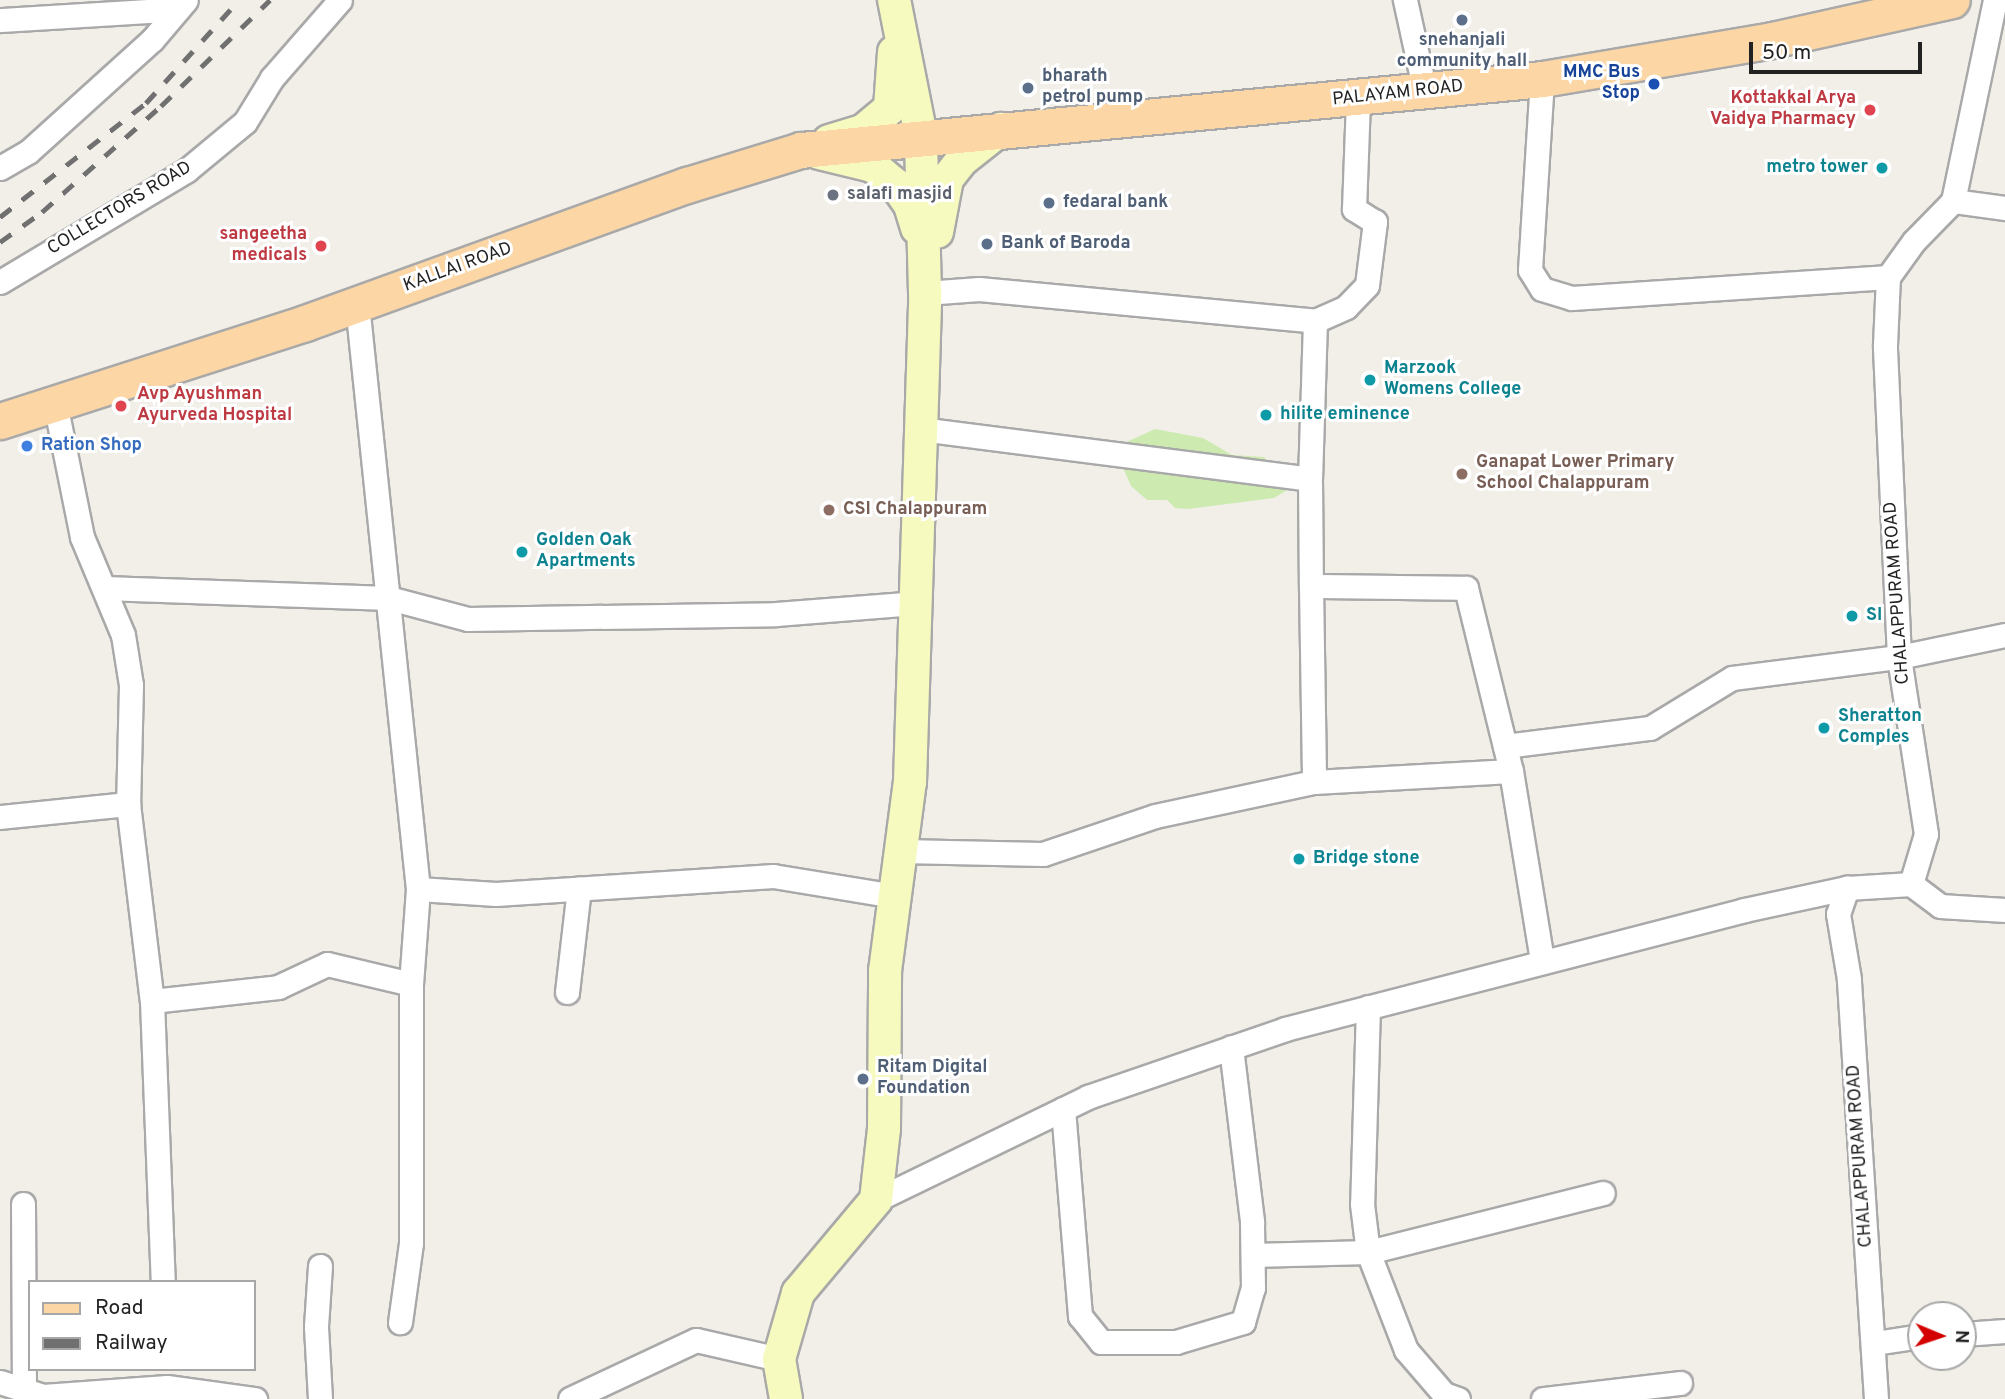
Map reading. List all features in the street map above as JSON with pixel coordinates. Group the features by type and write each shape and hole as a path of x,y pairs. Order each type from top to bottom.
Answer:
{"main road":[{"name":"PALAYAM ROAD","path":"921,136 1424,92 1542,79 1772,40 1952,0"},
{"path":"786,1399 779,1359 798,1293 876,1200 884,1129 885,971 910,782 925,293 921,136 896,9"},
{"path":"801,150 864,130 890,108 896,9"},
{"path":"925,293 947,180 962,160 1001,129"},
{"name":"KALLAI ROAD","path":"0,421 357,304 687,185 801,150 921,136"},
{"path":"801,150 850,158 873,166 896,184 910,205 922,253"}],"street":[{"name":"COLLECTORS ROAD","path":"0,282 187,170 245,122 272,78 340,0"},
{"path":"1405,0 1424,92"},
{"path":"1542,79 1531,270 1542,289 1573,298 1888,277 1914,240 1952,201 1995,0"},
{"path":"0,20 182,5"},
{"path":"0,168 28,152 152,40 182,5"},
{"path":"925,293 979,289 1315,321 1346,307 1367,285 1375,222 1354,209 1358,98"},
{"path":"1952,201 2005,208"},
{"name":"CHALAPPURAM ROAD","path":"1888,277 1885,345 1899,657 1926,834 1911,884"},
{"path":"357,304 418,889 411,984 411,1243 400,1322"},
{"path":"1314,782 1310,479 1315,321"},
{"path":"55,403 82,537 123,635 131,685 128,804 152,1002 163,1280"},
{"path":"920,429 1310,479"},
{"path":"1311,586 1466,588 1511,771 1542,961"},
{"path":"104,588 389,598 468,619 776,614 915,603"},
{"path":"1505,746 1650,728 1732,678 1899,657 2005,635"},
{"path":"901,851 1043,854 1155,816 1314,782 1511,771"},
{"path":"0,817 128,804"},
{"path":"418,889 496,894 773,876 895,895"},
{"path":"876,1200 1063,1109 1231,1048 1368,1007 1542,961 1847,888 1911,884 1940,906 2005,910"},
{"name":"CHALAPPURAM ROAD","path":"1847,888 1838,914 1849,979 1875,1343 1876,1399"},
{"path":"567,992 579,889"},
{"path":"152,1002 278,987 327,964 411,984"},
{"path":"1368,1007 1362,1204 1367,1252 1406,1350 1444,1394 1458,1399"},
{"path":"1063,1109 1080,1316 1101,1342 1176,1342 1243,1322 1253,1288 1253,1255 1231,1048"},
{"path":"1253,1255 1367,1252 1603,1193"},
{"path":"23,1204 24,1389"},
{"path":"320,1266 316,1327 320,1399"},
{"path":"1977,1333 2005,1331"},
{"path":"1875,1343 1907,1338"},
{"path":"570,1399 696,1340 779,1359"},
{"path":"0,1382 43,1396 166,1378 255,1399"},
{"path":"1543,1399 1629,1394 1681,1383"}],"green space":[{"path":"1155,429 1203,438 1232,455 1264,457 1292,487 1274,498 1188,509 1175,508 1167,500 1147,500 1131,486 1120,461 1122,444"}],"railway":[{"path":"0,217 146,103 239,0"},
{"path":"0,242 42,212 161,106 270,0"}],"place":[{"name":"snehanjali community hall","path":"1462,20"},
{"name":"MMC Bus Stop","path":"1654,84"},
{"name":"bharath petrol pump","path":"1028,88"},
{"name":"Kottakkal Arya Vaidya Pharmacy","path":"1870,110"},
{"name":"metro tower","path":"1882,168"},
{"name":"salafi masjid","path":"833,195"},
{"name":"fedaral bank","path":"1049,203"},
{"name":"Bank of Baroda","path":"987,244"},
{"name":"sangeetha medicals","path":"321,246"},
{"name":"Marzook Womens College","path":"1370,380"},
{"name":"Avp Ayushman Ayurveda Hospital","path":"121,406"},
{"name":"hilite eminence","path":"1266,415"},
{"name":"Ration Shop","path":"27,446"},
{"name":"Ganapat Lower Primary School Chalappuram","path":"1462,474"},
{"name":"CSI Chalappuram","path":"829,510"},
{"name":"Golden Oak Apartments","path":"522,552"},
{"name":"SI","path":"1852,616"},
{"name":"Sheratton Comples","path":"1824,728"},
{"name":"Bridge stone","path":"1299,859"},
{"name":"Ritam Digital Foundation","path":"863,1079"}]}
